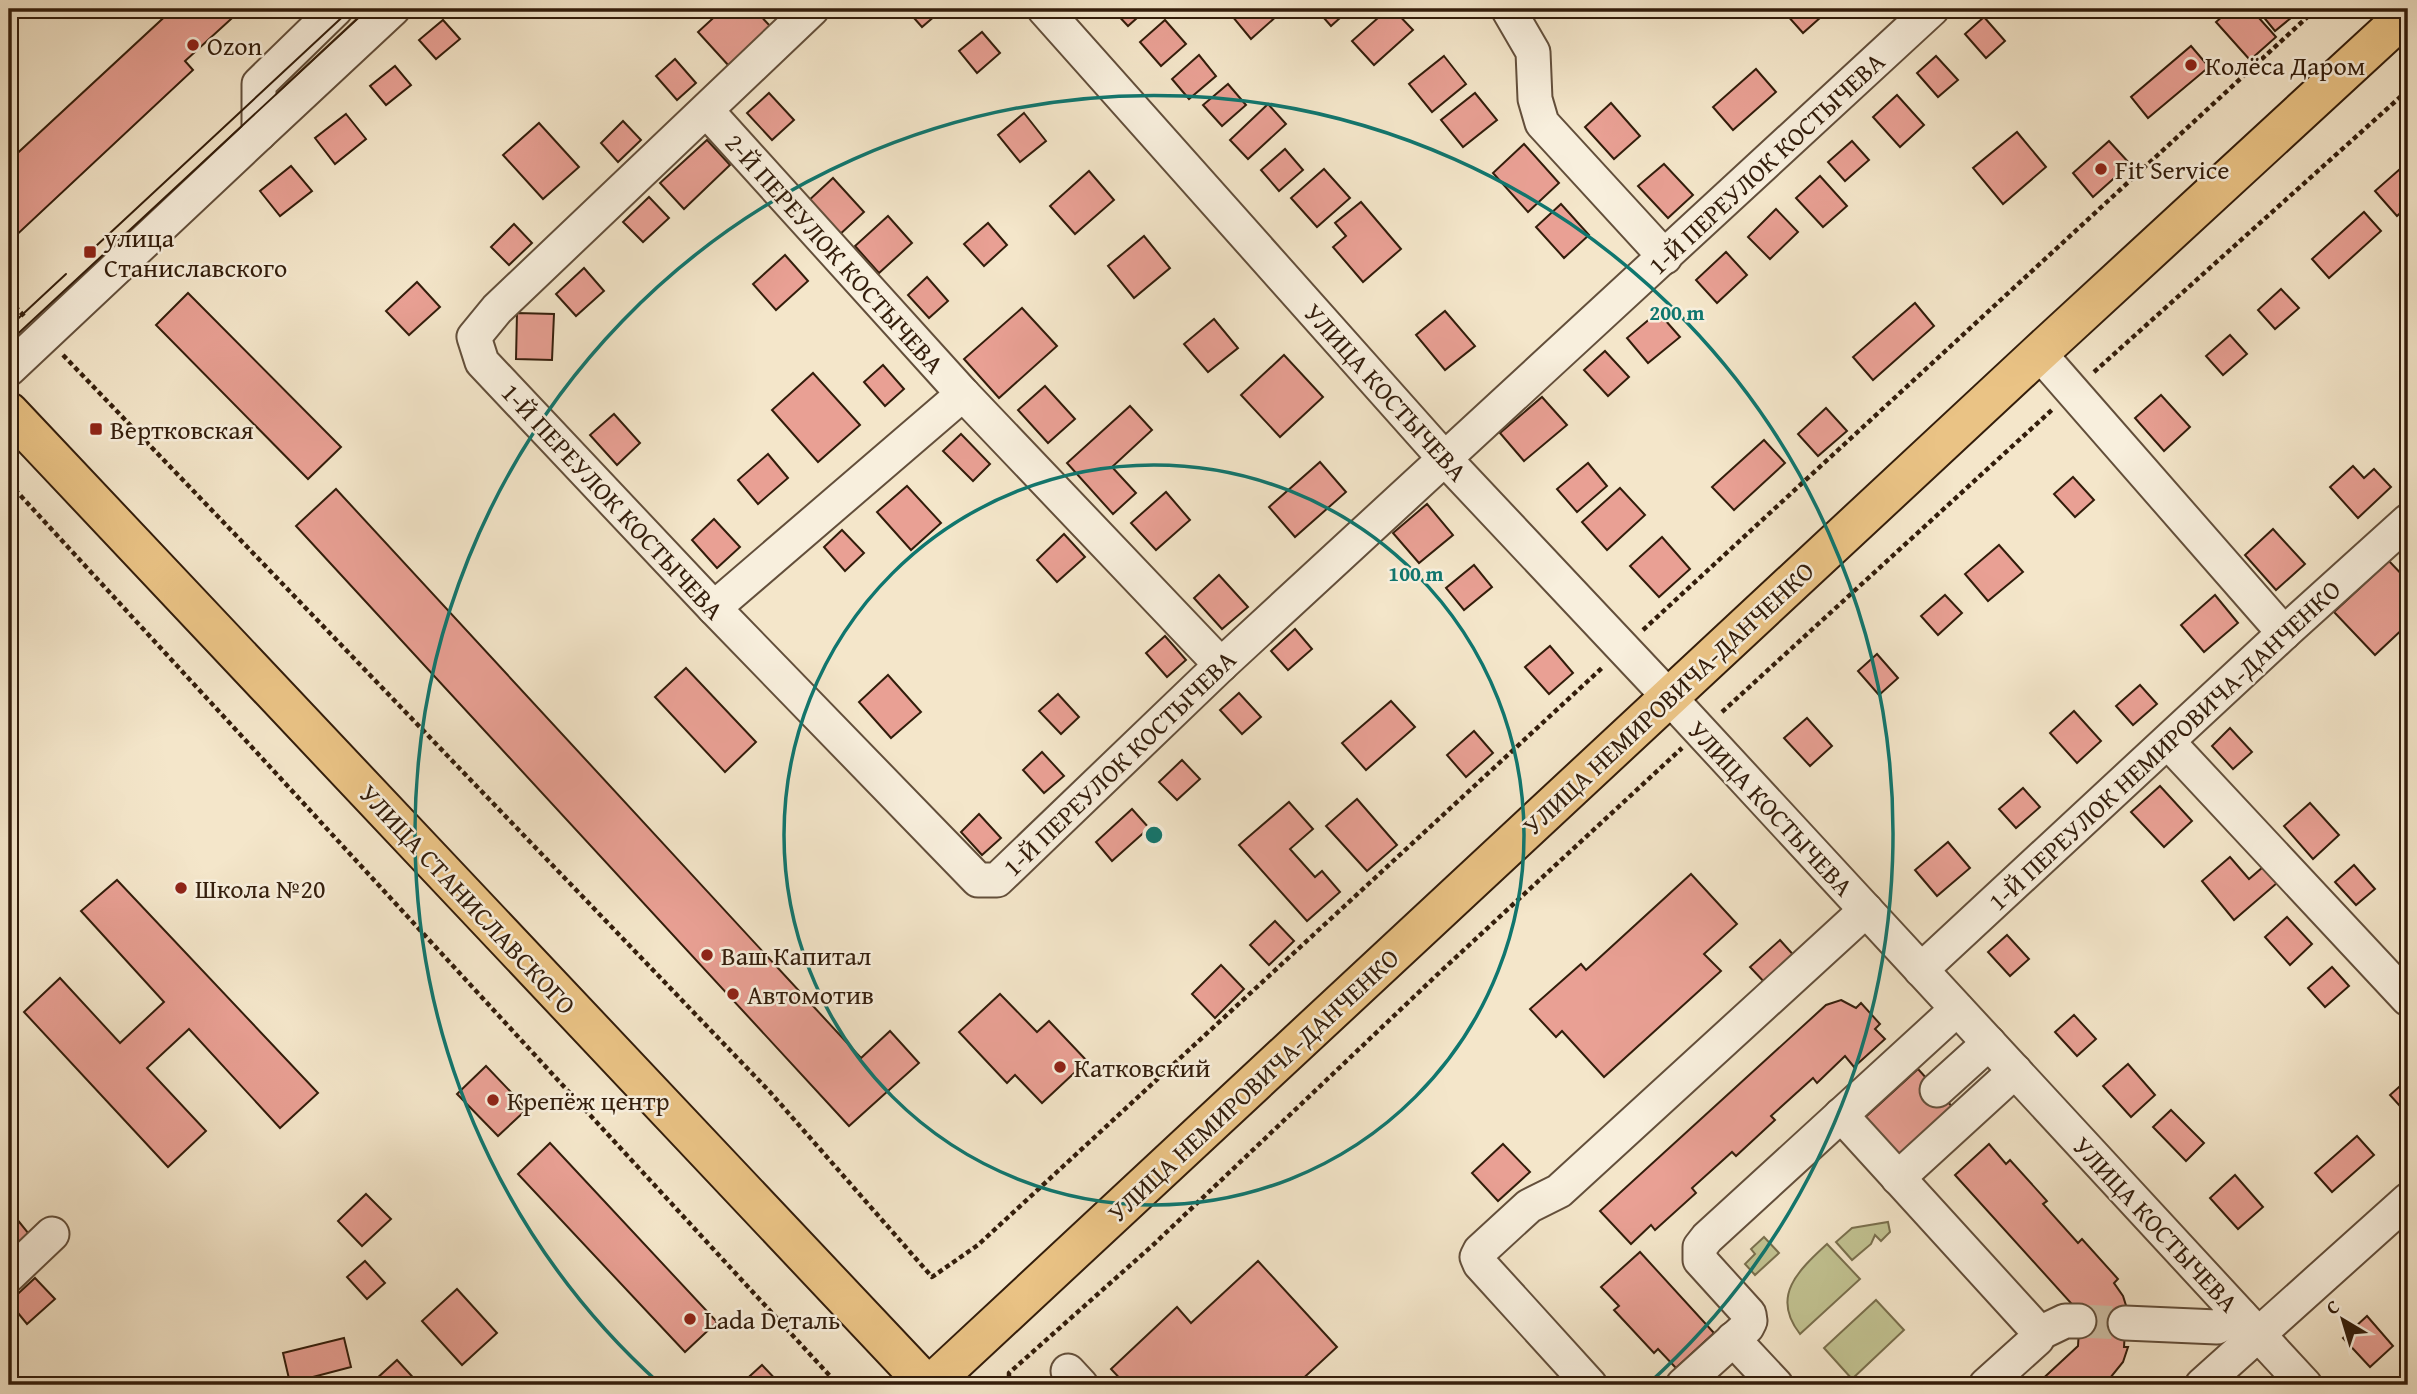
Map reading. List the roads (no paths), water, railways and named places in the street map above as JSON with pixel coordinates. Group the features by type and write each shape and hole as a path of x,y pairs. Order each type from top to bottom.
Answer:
{"main road":[{"name":"УЛИЦА НЕМИРОВИЧА-ДАНЧЕНКО","path":"929,1385 2408,13"},
{"name":"УЛИЦА СТАНИСЛАВСКОГО","path":"9,412 929,1385"}],"street":[{"path":"259,134 259,84 336,9"},
{"path":"9,369 393,9"},
{"name":"1-Й ПЕРЕУЛОК КОСТЫЧЕВА","path":"812,9 497,309 474,337 482,362 714,608 978,880 997,880 1221,665 1932,9"},
{"name":"УЛИЦА КОСТЫЧЕВА","path":"1044,9 1444,458 1669,697 2305,1385"},
{"path":"1508,9 1533,52 1535,99 1542,123 1665,257"},
{"name":"2-Й ПЕРЕУЛОК КОСТЫЧЕВА","path":"707,111 963,394 1221,665"},
{"path":"2039,353 2284,632"},
{"name":"2-Й ПЕРЕУЛОК КОСТЫЧЕВА","path":"714,608 963,394"},
{"name":"1-Й ПЕРЕУЛОК НЕМИРОВИЧА-ДАНЧЕНКО","path":"1921,970 2284,632 2407,524"},
{"path":"2168,742 2408,999"},
{"path":"1590,1385 1480,1264 1477,1257 1480,1251 1529,1206 1559,1191 1867,911"},
{"path":"1683,1385 1747,1327 1750,1321 1749,1314 1700,1260 1700,1247 1957,1009"},
{"path":"1937,1090 1989,1043"},
{"path":"1898,1178 2015,1071"},
{"path":"1841,1115 2038,1334"},
{"path":"2203,1385 2249,1324 2408,1200"},
{"path":"9,1275 52,1234"},
{"path":"1986,1385 2037,1339 2038,1334 2064,1321 2079,1321"},
{"path":"2125,1323 2217,1327 2249,1324"},
{"path":"1733,1339 1776,1385"}],"tunnel":[{"path":"2079,1321 2125,1323"}],"tram line":[{"path":"95,247 351,9"},
{"path":"9,342 368,9"},
{"path":"9,327 66,274"}],"place":[{"name":"Ozon","path":"193,45"},
{"name":"Колёса Даром","path":"2191,65"},
{"name":"Fit Service","path":"2101,169"},
{"name":"улица Станиславского","path":"90,252"},
{"name":"Вертковская","path":"96,429"},
{"name":"Школа №20","path":"181,888"},
{"name":"Ваш Капитал","path":"707,955"},
{"name":"Автомотив","path":"733,994"},
{"name":"Катковский","path":"1060,1067"},
{"name":"Крепёж центр","path":"493,1100"},
{"name":"Lada Dеталь","path":"690,1319"}]}
